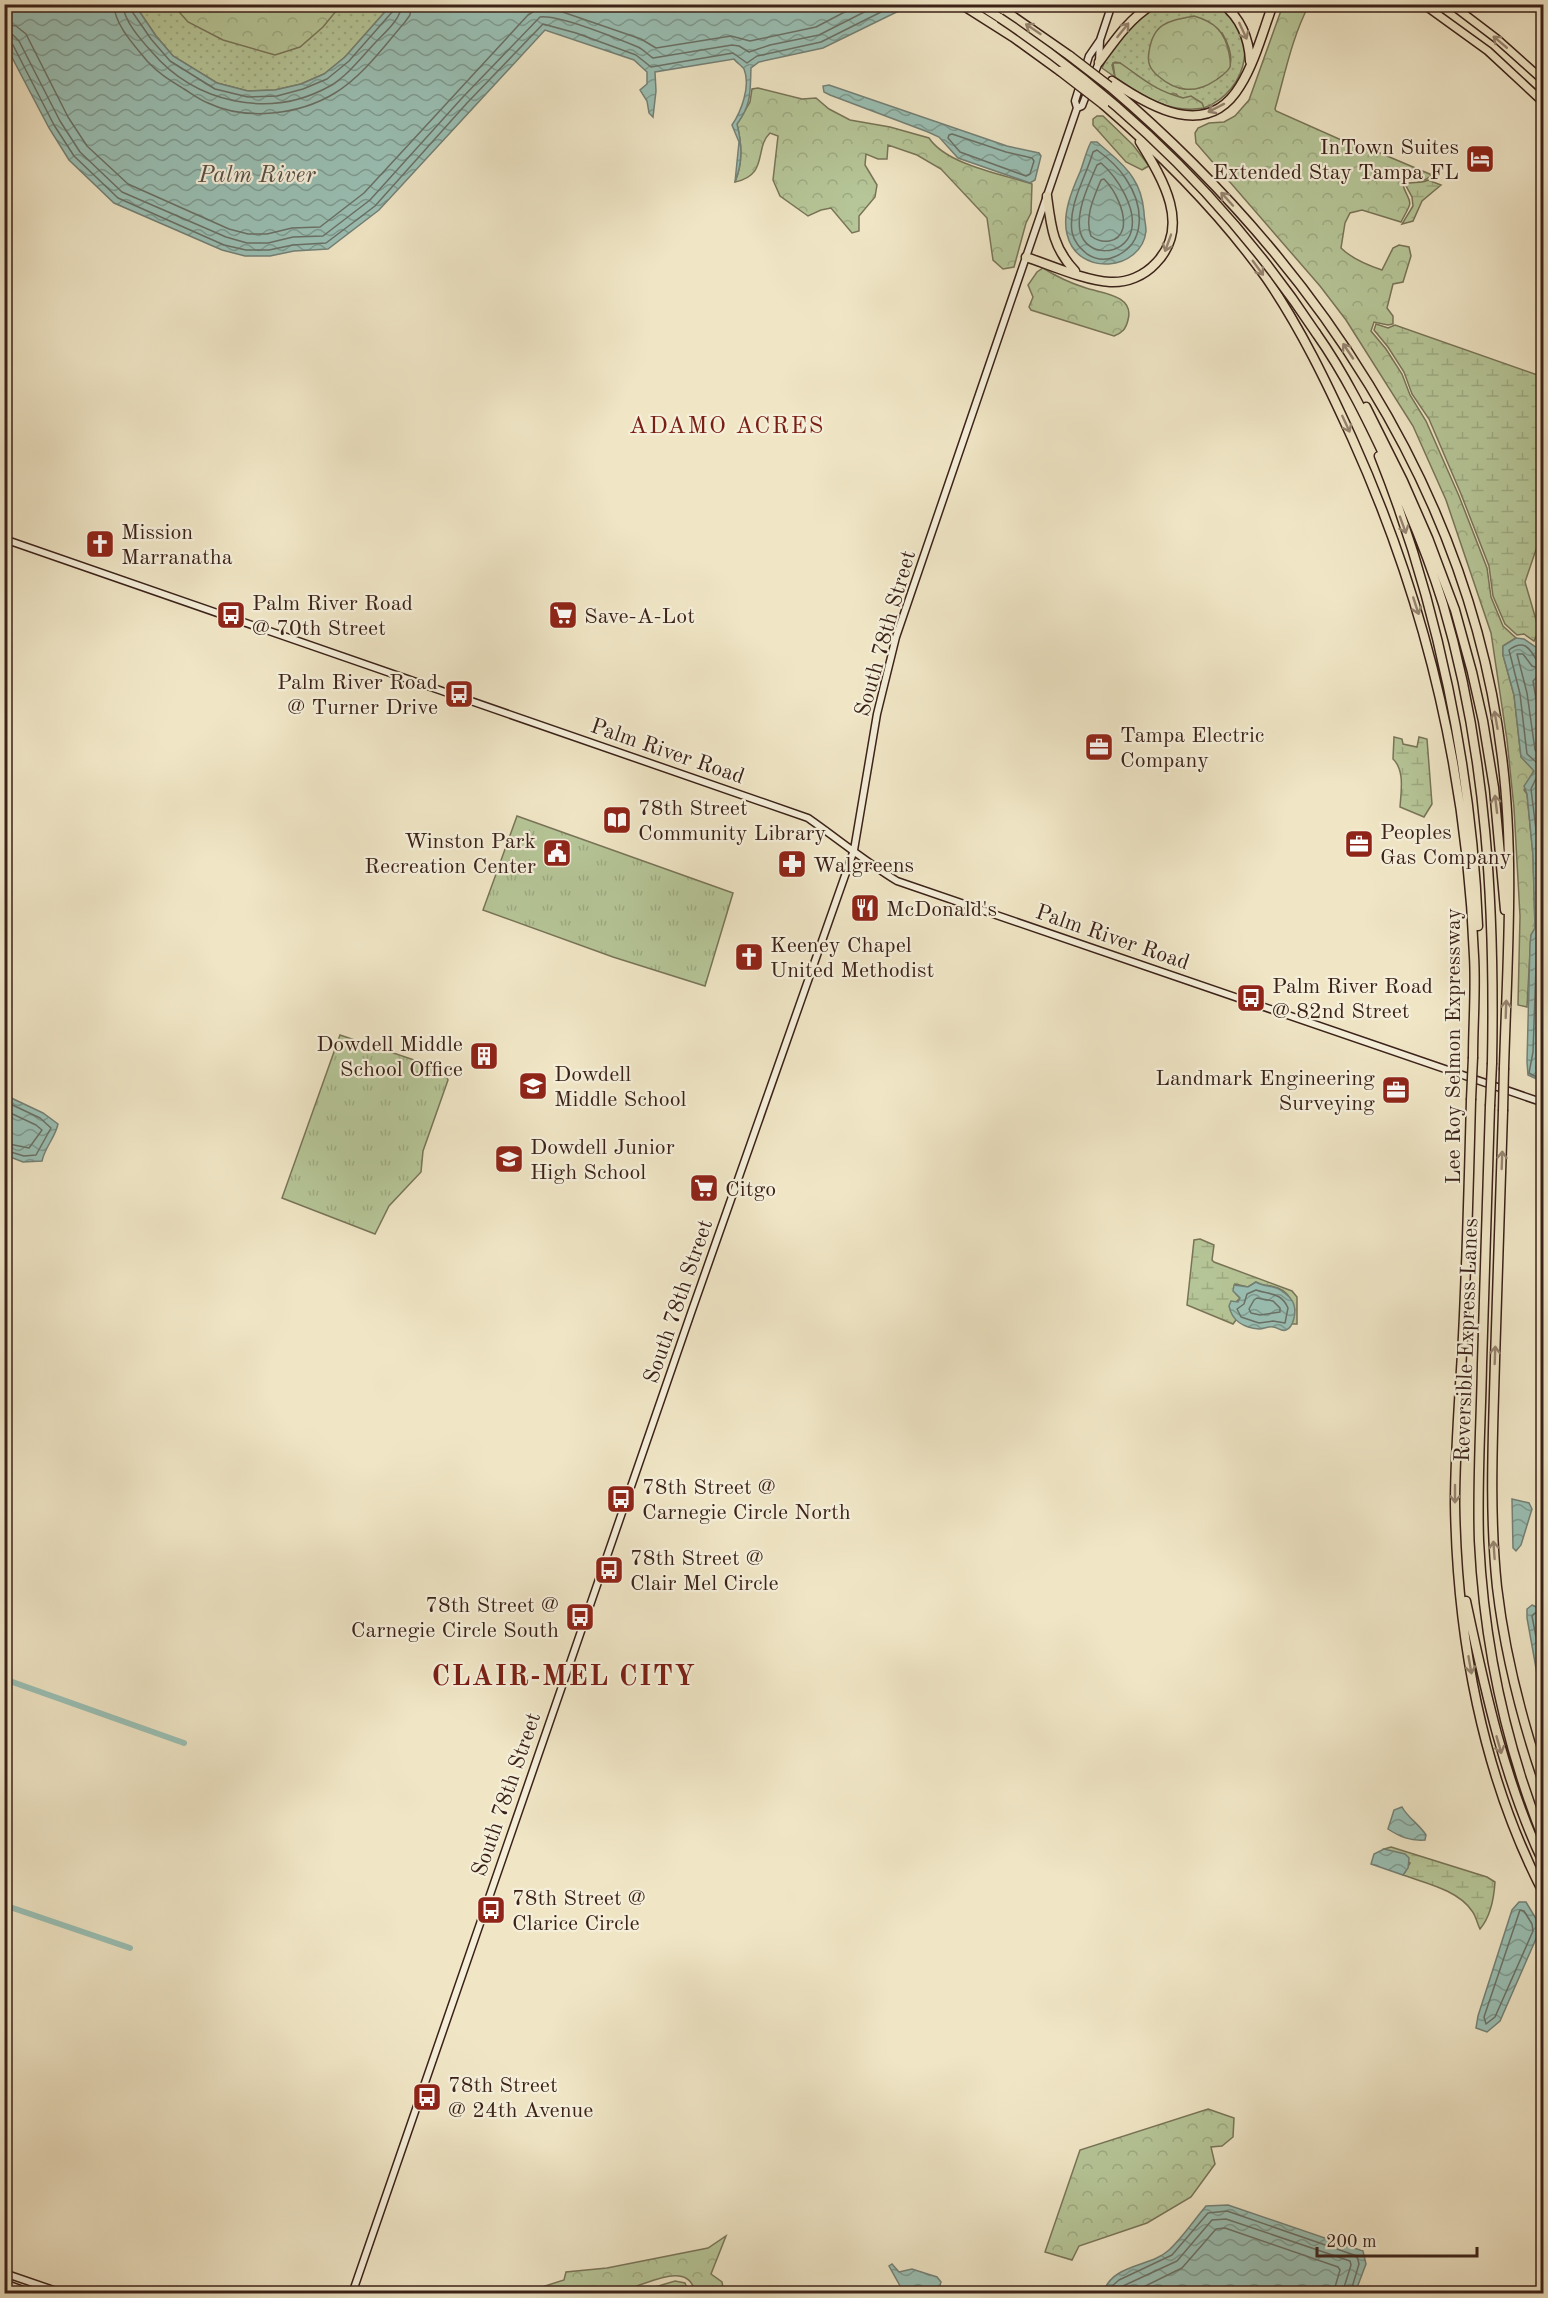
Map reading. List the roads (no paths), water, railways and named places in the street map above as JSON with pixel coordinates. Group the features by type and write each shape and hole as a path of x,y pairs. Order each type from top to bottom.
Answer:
{"highway":[{"name":"Lee Roy Selmon Expressway","path":"961,4 1060,71 1134,131 1217,216 1274,290 1311,353 1373,485 1418,611 1448,728 1470,879 1475,959 1465,1290 1456,1469 1458,1565 1464,1626 1485,1735 1508,1812 1525,1856 1544,1894"},
{"name":"Reversible Express Lanes","path":"978,4 1069,66 1119,107 1172,155 1207,191 1260,253 1351,388 1413,518 1432,572 1456,651 1468,710 1482,799 1490,881 1493,948 1479,1468 1480,1560 1488,1629 1500,1695 1521,1778 1544,1841"},
{"path":"995,4 1110,83 1141,101 1165,111 1184,115 1202,114 1217,109 1233,96 1242,84 1273,4"},
{"path":"1099,62 1124,28 1153,4"},
{"path":"1223,4 1237,18 1244,30 1250,49 1250,63"},
{"path":"1110,83 1192,163 1286,267 1332,327 1378,397 1420,476 1460,575 1475,624 1491,690 1502,755 1508,820 1509,924 1493,1444 1494,1545 1500,1608 1510,1663 1526,1729 1544,1785"},
{"path":"1026,257 1108,282 1132,279 1143,274 1156,263 1169,242 1173,224 1169,197 1158,171 1134,131"},
{"path":"1047,196 1056,244 1063,258 1078,274"},
{"path":"1351,388 1370,413 1403,481 1455,610 1478,696 1489,755 1499,830 1504,909 1509,924"},
{"path":"1363,411 1363,421 1380,459 1414,556 1448,694 1472,840 1479,933 1475,959"},
{"path":"1458,1565 1498,1741 1513,1789 1544,1864"}],"main road":[{"path":"1423,4 1488,51 1544,103"},
{"path":"1451,4 1497,39 1544,81"}],"street":[{"name":"South 78th Street","path":"1077,108 1082,106 1099,62 1100,40 1112,4"},
{"name":"South 78th Street","path":"352,2294 694,1304 854,850 877,714 894,646 1077,108 1075,101 1089,56 1100,40"},
{"name":"Palm River Road","path":"4,539 808,818 854,850 865,861 897,881 1544,1103"},
{"path":"4,2273 66,2294"},
{"path":"4,2283 34,2294"}],"water":[{"name":"Palm River","path":"4,5 135,5 173,56 217,83 248,91 275,90 301,84 324,74 345,57 391,5 911,5 823,48 759,62 751,68 748,104 737,124 741,153 735,182 739,142 732,125 742,106 746,91 746,76 744,69 734,59 655,72 656,91 653,117 649,113 647,101 640,90 647,84 647,72 634,60 545,30 379,210 328,249 294,251 270,256 245,256 222,250 114,203 69,160 49,128 5,44"},
{"path":"829,85 1007,146 1039,153 1041,156 1035,180 1030,183 958,158 939,137 830,95 824,92 823,86"},
{"path":"1091,142 1097,142 1121,163 1135,182 1142,199 1146,231 1142,244 1133,255 1109,264 1095,263 1083,258 1073,248 1067,234 1066,218 1069,202"},
{"path":"1516,638 1524,639 1540,650 1544,675 1543,1082 1528,1075 1527,1062 1530,944 1535,928 1533,855 1527,794 1524,786 1534,771 1521,757 1514,695 1503,655 1503,646"},
{"path":"5,1095 43,1113 58,1124 42,1161 23,1162 5,1155"},
{"path":"1256,1282 1279,1289 1291,1299 1294,1305 1294,1315 1293,1323 1289,1328 1281,1330 1275,1327 1254,1328 1240,1323 1233,1316 1229,1306 1231,1301 1238,1302 1240,1298 1233,1291 1234,1285 1248,1287"},
{"path":"1512,1499 1529,1503 1532,1509 1521,1545 1516,1551 1513,1548"},
{"path":"1532,1605 1543,1610 1543,1707 1527,1618 1527,1609"},
{"path":"1402,1807 1426,1835 1425,1840 1405,1838 1388,1829 1394,1810"},
{"path":"1384,1849 1405,1854 1409,1858 1408,1868 1403,1875 1371,1864 1374,1854"},
{"path":"1519,1902 1526,1902 1538,1922 1539,1932 1500,2021 1487,2032 1476,2028 1478,2016 1512,1910"},
{"path":"1228,2205 1363,2251 1366,2264 1355,2293 1110,2294 1104,2291 1115,2276 1153,2260 1169,2250 1206,2206"},
{"path":"892,2264 899,2272 912,2269 937,2277 941,2282 938,2293 904,2293 889,2266"}],"waterway":[{"path":"4,1679 184,1743"},
{"path":"4,1905 130,1948"}],"place":[{"name":"InTown Suites Extended Stay Tampa FL","path":"1480,159"},
{"name":"Mission Marranatha","path":"100,544"},
{"name":"Palm River Road @ 70th Street","path":"231,615"},
{"name":"Save-A-Lot","path":"563,615"},
{"name":"Palm River Road @ Turner Drive","path":"459,694"},
{"name":"Tampa Electric Company","path":"1099,747"},
{"name":"78th Street Community Library","path":"617,820"},
{"name":"Peoples Gas Company","path":"1359,844"},
{"name":"Winston Park Recreation Center","path":"557,853"},
{"name":"Walgreens","path":"792,864"},
{"name":"McDonald's","path":"865,908"},
{"name":"Keeney Chapel United Methodist","path":"749,957"},
{"name":"Palm River Road @ 82nd Street","path":"1251,998"},
{"name":"Dowdell Middle School Office","path":"484,1056"},
{"name":"Dowdell Middle School","path":"533,1086"},
{"name":"Landmark Engineering Surveying","path":"1396,1090"},
{"name":"Dowdell Junior High School","path":"509,1159"},
{"name":"Citgo","path":"704,1188"},
{"name":"78th Street @ Carnegie Circle North","path":"621,1499"},
{"name":"78th Street @ Clair Mel Circle","path":"609,1570"},
{"name":"78th Street @ Carnegie Circle South","path":"580,1617"},
{"name":"78th Street @ Clarice Circle","path":"491,1910"},
{"name":"78th Street @ 24th Avenue","path":"427,2097"}],"district":[{"name":"ADAMO ACRES","path":"727,425"},
{"name":"CLAIR-MEL CITY","path":"564,1675"}]}
